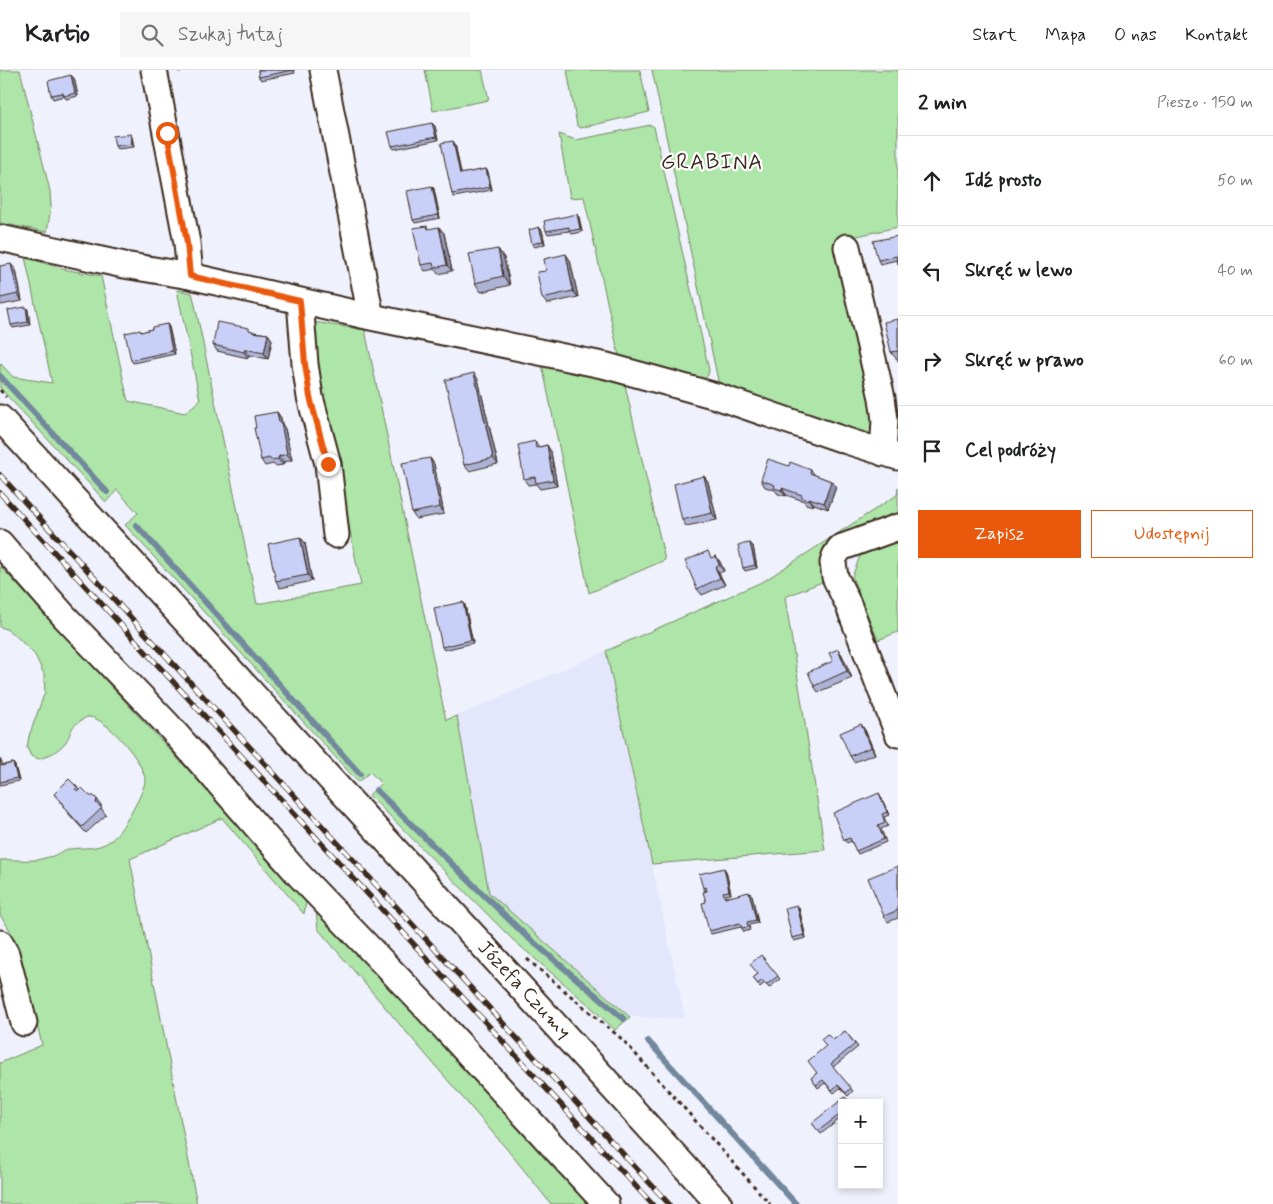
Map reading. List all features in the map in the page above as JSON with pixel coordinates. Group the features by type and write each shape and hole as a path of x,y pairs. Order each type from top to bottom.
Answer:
{"street":[{"path":"154,70 187,243 190,276"},
{"path":"323,70 371,317"},
{"path":"0,238 190,276 371,317 607,366 716,396 890,455 882,398 847,247"},
{"path":"300,301 305,364 309,389 328,464 336,535"},
{"name":"Józefa Czumy","path":"0,418 719,1204"},
{"path":"898,527 840,548 833,563 835,577 848,604 898,734"},
{"path":"0,543 64,616 168,725 299,875 421,1002 606,1204"},
{"path":"0,943 6,954 24,1023"}],"shaded area":[{"path":"606,651 685,1018 630,1017 489,893 457,716"}],"green space":[{"path":"0,70 20,70 50,191 51,207 47,232 0,223"},
{"path":"425,70 482,70 489,100 433,111"},
{"path":"567,70 640,70 649,112 581,128 577,126"},
{"path":"652,70 898,70 898,227 839,240 876,430 869,436 719,385"},
{"path":"651,125 654,127 709,370 708,375 703,381 619,356 584,197 570,198 559,134 576,140"},
{"path":"25,257 63,269 101,276 128,401 185,413 200,400 177,290 192,293 257,604 361,585 307,321 365,330 446,720 457,716 489,893 630,1017 615,1030 512,939 369,795 381,783 370,772 358,782 125,525 138,513 117,490 106,502 0,388 0,363 13,377 52,383"},
{"path":"542,364 625,385 665,560 589,593"},
{"path":"898,487 898,521 859,535 827,580 785,597 825,850 652,864 606,651 764,581 897,495"},
{"path":"898,533 898,632 878,640 852,577 860,556 891,535"},
{"path":"0,566 303,893 306,902 304,914 222,818 130,859 197,1204 0,1204 0,1063 42,1045 18,946 0,915 0,860 38,860 67,849 95,847 105,844 114,837 137,803 145,780 139,763 123,742 105,724 89,717 75,725 65,743 56,751 39,759 31,756 27,748 29,736 45,692 44,674 35,655 16,636 0,627"},
{"path":"320,907 597,1204 551,1204 511,1154 318,929 316,911"}],"building":[{"path":"258,70 293,70 259,77"},
{"path":"71,75 75,93 64,96 63,93 51,95 48,81"},
{"path":"432,123 436,137 392,146 388,132"},
{"path":"130,134 132,144 115,146 113,136"},
{"path":"453,141 460,174 486,169 490,187 452,194 441,143"},
{"path":"432,186 438,215 413,220 407,191"},
{"path":"577,214 580,229 569,231 569,227 546,231 544,221"},
{"path":"427,226 428,229 439,227 447,265 434,268 433,263 421,265 413,228"},
{"path":"539,227 543,241 532,244 529,230"},
{"path":"898,236 898,264 896,256 878,260 873,241"},
{"path":"498,249 503,276 475,283 469,254"},
{"path":"566,254 573,291 542,298 537,272 546,271 544,259"},
{"path":"11,264 18,294 0,298 0,266"},
{"path":"26,307 28,322 11,325 8,310"},
{"path":"898,319 898,351 891,352 884,322"},
{"path":"217,322 249,328 252,332 268,334 264,353 245,349 244,352 213,345"},
{"path":"167,324 172,351 131,360 125,333 140,330 141,332 152,329 152,327"},
{"path":"474,373 493,458 464,465 445,380"},
{"path":"277,412 287,454 279,456 278,459 271,460 269,458 261,460 254,428 256,428 254,416"},
{"path":"535,441 536,448 547,445 553,480 536,483 535,477 524,479 518,445"},
{"path":"430,458 440,507 412,513 402,463"},
{"path":"768,459 789,466 790,462 811,470 810,473 831,481 824,503 809,498 809,500 802,498 802,495 782,488 781,490 774,488 775,485 761,480"},
{"path":"704,476 712,513 682,520 674,484"},
{"path":"300,537 308,575 276,581 268,544"},
{"path":"750,543 755,565 743,568 738,545"},
{"path":"708,551 711,558 716,556 719,565 715,567 720,578 697,589 685,561"},
{"path":"463,602 471,640 442,647 434,608"},
{"path":"838,649 847,671 814,686 808,672 833,661 829,653"},
{"path":"861,724 871,747 850,756 840,733"},
{"path":"0,760 1,766 13,763 17,778 0,782"},
{"path":"69,779 77,787 75,789 78,791 82,788 90,796 94,796 97,799 96,803 102,808 82,827 54,794"},
{"path":"879,793 887,812 882,814 885,823 878,826 884,839 856,851 850,838 844,840 833,813"},
{"path":"898,866 898,910 884,916 868,878"},
{"path":"724,868 729,891 723,892 725,898 749,892 756,920 747,922 748,927 742,928 740,923 709,931 702,903 706,902 703,892 707,891 706,887 703,888 699,874"},
{"path":"797,905 804,935 792,938 785,908"},
{"path":"761,955 778,976 766,985 762,980 758,984 753,978 758,974 750,964"},
{"path":"845,1031 855,1044 831,1064 851,1088 846,1093 838,1085 832,1090 823,1080 816,1085 811,1078 817,1073 808,1061 826,1046 821,1039 827,1034 833,1040"},
{"path":"838,1103 838,1116 818,1131 812,1123"}],"waterway":[{"path":"0,376 107,492"},
{"path":"136,525 360,774"},
{"path":"376,790 525,935 624,1019"},
{"path":"648,1041 796,1204"}],"railway":[{"path":"0,475 669,1204"},
{"path":"0,493 652,1204"}],"district":[{"name":"GRABINA","path":"712,163"}],"route":[{"path":"167,133 187,243 190,276 300,301 305,364 310,397 328,464"}]}
